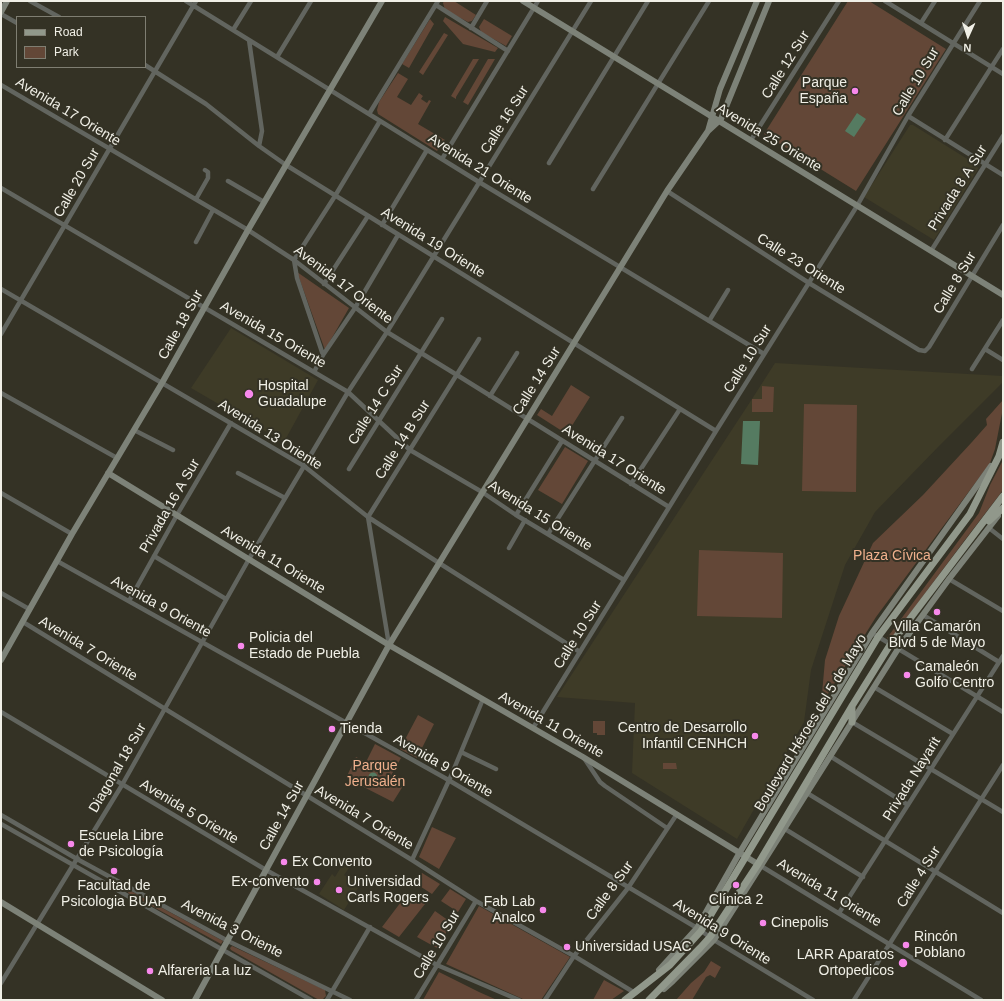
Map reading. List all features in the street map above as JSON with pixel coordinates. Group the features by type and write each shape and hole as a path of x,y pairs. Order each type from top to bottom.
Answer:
{"main road":[{"name":"Boulevard Héroes del 5 de Mayo","path":"624,1000 670,965 699,929 875,635 970,514 999,456 1003,442"},
{"name":"Boulevard Héroes del 5 de Mayo","path":"650,1000 700,948 712,939 760,865 852,706 890,645 1003,496"},
{"path":"977,532 1003,508"},
{"path":"852,706 852,722"}],"street":[{"path":"7,1 1,13 16,22"},
{"path":"30,1 57,16"},
{"name":"Avenida 21 Oriente","path":"186,1 195,3 233,30 427,150 764,354"},
{"path":"233,30 251,1"},
{"path":"277,57 311,1"},
{"name":"Calle 18 Sur","path":"1,660 72,534 162,383 264,202 382,1"},
{"path":"471,28 487,1"},
{"name":"Avenida 25 Oriente","path":"523,1 1003,295"},
{"path":"442,159 538,1"},
{"name":"Calle 16 Sur","path":"285,498 348,392 387,332 591,1"},
{"path":"549,163 648,1"},
{"path":"593,189 709,1"},
{"name":"Calle 14 Sur","path":"708,131 720,89 757,1"},
{"path":"719,122 769,1"},
{"name":"Calle 12 Sur","path":"751,140 839,1"},
{"path":"920,23 935,1"},
{"name":"Calle 10 Sur","path":"533,728 857,206 908,116 980,1"},
{"path":"887,2 1003,74"},
{"name":"Calle 20 Sur","path":"1,334 156,72 195,3"},
{"path":"369,114 437,3 471,28 508,51"},
{"path":"249,40 262,131 259,146"},
{"path":"945,140 1003,49"},
{"name":"Avenida 19 Oriente","path":"146,66 206,104 259,146 286,165 716,431"},
{"name":"Avenida 17 Oriente","path":"1,85 248,230 294,260 354,308 387,332 457,374 669,507"},
{"path":"908,116 1003,175"},
{"path":"323,355 297,278 294,260 380,121"},
{"name":"Calle 14 Sur","path":"195,1000 347,724 389,644 667,191 708,131 719,122"},
{"name":"Privada 8 A Sur","path":"931,251 1003,136"},
{"path":"382,225 427,150"},
{"path":"196,199 208,178 208,172 205,170"},
{"path":"228,181 264,202"},
{"name":"Avenida 15 Oriente","path":"1,188 348,392 380,420 410,450 482,492 516,515 624,580"},
{"name":"Calle 23 Oriente","path":"667,191 809,284 919,350 925,351"},
{"path":"196,242 213,210"},
{"path":"324,284 368,216"},
{"name":"Calle 8 Sur","path":"925,351 929,347 1003,226"},
{"path":"314,372 323,355 354,308 398,235"},
{"name":"Avenida 13 Oriente","path":"1,289 304,466 368,517 580,652"},
{"path":"708,321 728,290"},
{"name":"Calle 14 C Sur","path":"349,469 442,319"},
{"path":"972,369 1003,320"},
{"path":"997,329 1003,333"},
{"name":"Calle 14 B Sur","path":"368,517 479,339"},
{"path":"985,349 1003,360"},
{"path":"490,396 517,353"},
{"path":"1,393 117,458"},
{"path":"631,484 680,409"},
{"path":"548,534 622,418"},
{"name":"Privada 16 A Sur","path":"129,601 177,514 231,423"},
{"path":"134,430 173,450"},
{"path":"516,515 562,441"},
{"name":"Boulevard Héroes del 5 de Mayo","path":"875,635 999,456"},
{"name":"Avenida 11 Oriente","path":"108,473 389,644 583,757 981,1000"},
{"path":"238,473 285,498"},
{"path":"1,493 72,534"},
{"name":"Diagonal 18 Sur","path":"1,983 122,785 248,559 285,498"},
{"name":"Boulevard Héroes del 5 de Mayo","path":"760,865 785,829 898,649 1003,508"},
{"path":"368,517 389,644"},
{"path":"509,548 525,520"},
{"path":"989,528 1003,539"},
{"path":"154,556 226,599"},
{"name":"Avenida 9 Oriente","path":"57,561 449,781 699,929 712,939 813,1000"},
{"path":"949,579 1003,612"},
{"name":"Avenida 7 Oriente","path":"1,593 30,609"},
{"path":"923,615 999,662"},
{"name":"Avenida 7 Oriente","path":"23,622 412,860 476,901 574,956 635,993"},
{"path":"875,635 1003,712"},
{"name":"Privada Nayarit","path":"839,913 1003,656"},
{"path":"874,687 953,734"},
{"path":"412,860 449,781 483,700"},
{"name":"Avenida 5 Oriente","path":"1,712 266,870 437,965 519,1000"},
{"path":"852,722 1003,812"},
{"path":"461,752 496,769"},
{"path":"830,756 908,805"},
{"path":"583,757 600,782 667,828"},
{"name":"Calle 4 Sur","path":"854,1000 1003,765"},
{"path":"808,792 1003,913"},
{"name":"Calle 8 Sur","path":"544,1000 574,956 628,888 677,814"},
{"name":"Avenida 3 Oriente","path":"1,815 77,859 228,941 350,1000"},
{"name":"Avenida 3 Oriente","path":"1,824 312,1000"},
{"path":"785,829 862,877"},
{"name":"Calle 10 Sur","path":"416,1000 476,901"},
{"path":"1,902 162,1000"},
{"path":"327,1000 370,927"}],"shaded area":[{"path":"857,113 866,119 854,137 845,131"},
{"path":"910,125 913,125 977,165 978,169 934,240 864,197"},
{"path":"231,328 318,380 284,442 191,388"},
{"path":"775,363 1003,376 1003,382 875,512 845,565 811,670 804,722 737,839 632,773 635,703 557,697"},
{"path":"743,421 760,421 758,465 741,464"},
{"path":"373,772 378,777 373,782 368,777"},
{"name":"Universidad Carls Rogers","path":"343,864 349,868 344,875 360,885 344,910 319,894 332,874 335,877"}],"green space":[{"path":"444,1 454,1 476,15 472,21 468,22 445,10 443,3"},
{"name":"Parque España","path":"848,1 869,1 946,49 856,191 764,134"},
{"path":"445,17 498,48 495,52 463,44 443,21"},
{"path":"430,19 434,24 409,68 402,64"},
{"path":"484,19 512,36 506,46 481,32 479,27"},
{"path":"444,33 448,35 423,75 419,72"},
{"path":"473,59 479,59 456,99 451,96"},
{"path":"488,59 495,59 468,105 463,102"},
{"path":"398,73 408,79 397,97 411,105 419,93 423,96 421,99 427,103 429,100 431,101 418,124 445,140 437,151 378,114 377,110 379,102"},
{"path":"297,272 349,308 325,350"},
{"path":"571,385 590,397 568,432 562,431 537,415 541,409 552,416"},
{"path":"762,386 774,387 773,412 752,412 752,399 762,399"},
{"name":"Plaza Cívica","path":"1003,400 1003,408 995,449 990,463 876,617 821,705 825,660 839,616 873,543 923,495 972,442 987,425 986,419"},
{"path":"804,404 857,405 856,492 802,491"},
{"path":"565,447 588,461 562,504 538,490"},
{"path":"1003,460 1003,490 890,640 887,638 979,513 990,485"},
{"path":"699,550 783,553 782,618 697,616"},
{"path":"418,715 434,724 417,758 400,749"},
{"path":"593,721 605,721 605,735 597,735 597,733 593,733"},
{"name":"Parque Jerusalén","path":"375,744 401,758 389,779 403,786 393,802 346,778 356,757 366,762"},
{"path":"663,763 676,763 677,769 663,769"},
{"path":"432,827 456,838 439,869 419,857"},
{"path":"422,873 440,884 432,894 415,883"},
{"path":"450,889 466,899 458,912 441,901"},
{"path":"129,890 223,941 221,944 128,893"},
{"path":"407,894 425,904 399,937 382,927"},
{"path":"479,906 570,957 541,1000 525,1000 446,964"},
{"path":"435,911 452,923 437,948 417,937"},
{"path":"232,946 325,990 326,996 322,1000 319,1000 231,950 230,948"},
{"path":"711,961 721,967 715,978 710,975 706,977 692,1000 676,1000 691,983 704,972"},
{"path":"439,972 479,992 497,1000 423,1000"},
{"path":"604,980 624,991 611,1000 593,1000"}],"place":[{"name":"Parque España","path":"855,91"},
{"name":"Hospital Guadalupe","path":"249,394"},
{"name":"Villa Camarón Blvd 5 de Mayo","path":"937,612"},
{"name":"Policia del Estado de Puebla","path":"241,646"},
{"name":"Camaleón Golfo Centro","path":"907,675"},
{"name":"Tienda","path":"332,729"},
{"name":"Centro de Desarrollo Infantil CENHCH","path":"755,736"},
{"name":"Escuela Libre de Psicología","path":"71,844"},
{"name":"Ex Convento","path":"284,862"},
{"name":"Facultad de Psicologia BUAP","path":"114,871"},
{"name":"Ex-convento","path":"317,882"},
{"name":"Clínica 2","path":"736,885"},
{"name":"Universidad Carls Rogers","path":"339,890"},
{"name":"Fab Lab Analco","path":"543,910"},
{"name":"Cinepolis","path":"763,923"},
{"name":"Rincón Poblano","path":"906,945"},
{"name":"Universidad USAC","path":"567,947"},
{"name":"LARR Aparatos Ortopedicos","path":"903,963"},
{"name":"Alfareria La luz","path":"150,971"}]}
